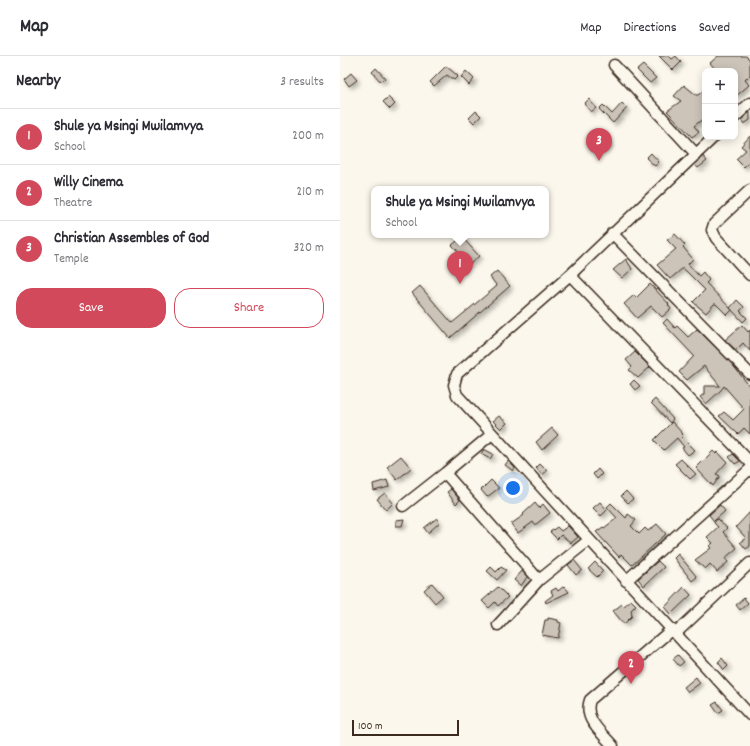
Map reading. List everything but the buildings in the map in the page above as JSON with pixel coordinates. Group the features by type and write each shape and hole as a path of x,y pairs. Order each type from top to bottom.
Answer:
{"street":[{"path":"614,65 696,154"},
{"path":"738,114 750,103"},
{"path":"711,140 612,233 570,275 457,374 454,385 457,396 750,716"},
{"path":"750,190 714,224 712,230 716,238 750,275"},
{"path":"612,233 750,373"},
{"path":"570,275 750,462"},
{"path":"404,506 492,434"},
{"path":"626,581 750,470"},
{"path":"445,472 540,580"},
{"path":"498,625 540,580 589,540"},
{"path":"613,746 589,718 587,708 590,700 673,632 750,563"}],"place":[{"name":"Christian Assembles of God","path":"599,161"},
{"name":"Shule ya Msingi Mwilamvya","path":"460,284"},
{"name":"Willy Cinema","path":"631,684"}]}
